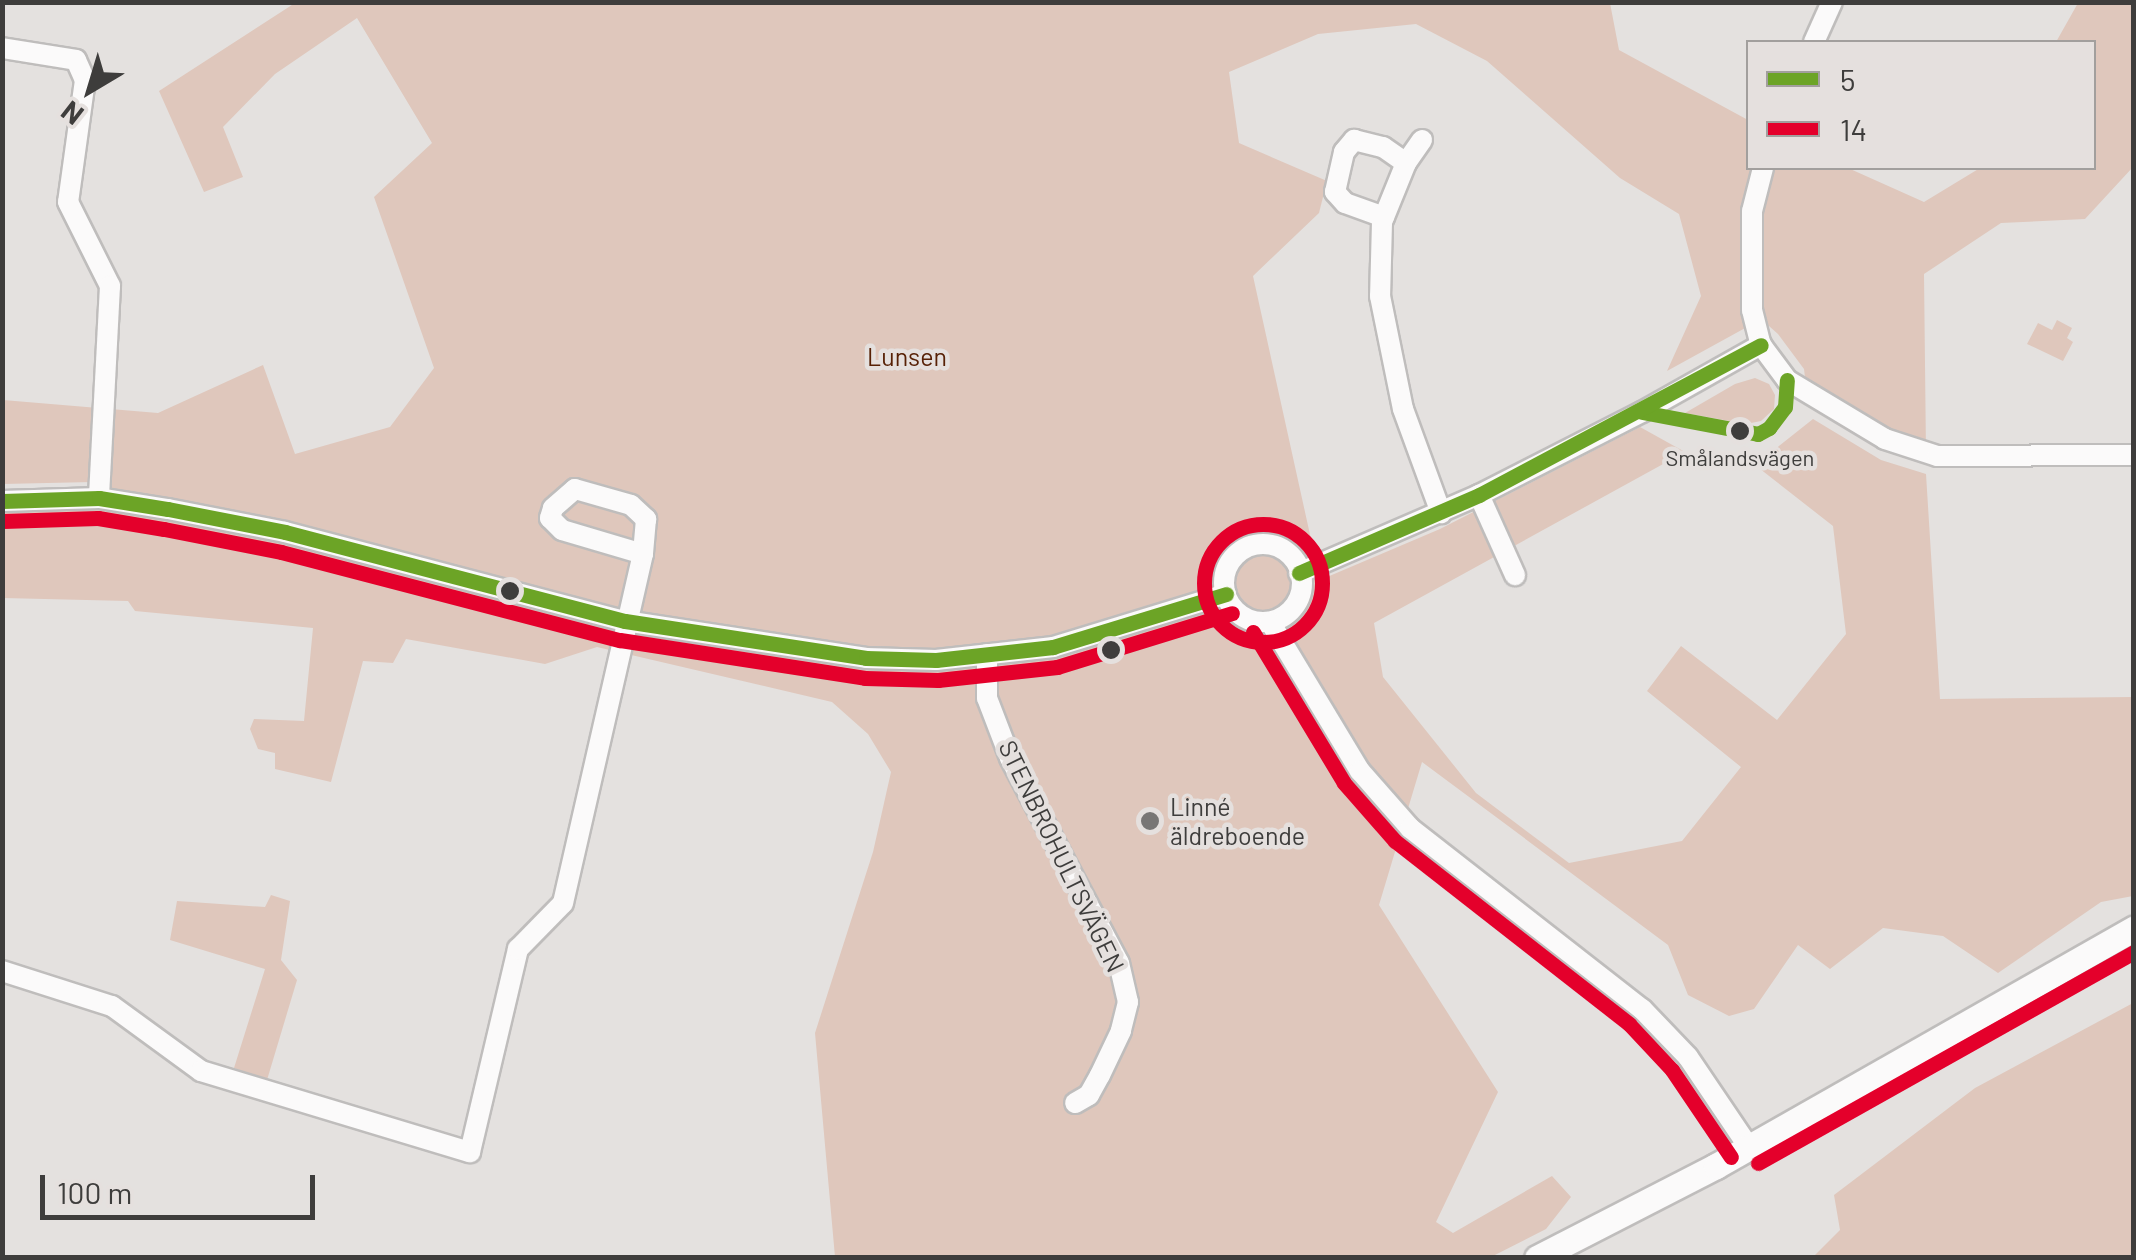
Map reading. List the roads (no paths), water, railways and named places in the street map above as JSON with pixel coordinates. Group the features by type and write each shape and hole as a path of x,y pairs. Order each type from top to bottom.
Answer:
{"main road":[{"path":"1537,1258 1748,1146 2134,929"}],"street":[{"path":"1815,40 1832,2"},
{"path":"2,48 76,60 85,80 68,202 110,286 99,498"},
{"path":"1384,217 1345,203 1335,192 1344,152 1354,140 1383,147 1406,164"},
{"path":"1422,140 1406,164 1384,217 1380,296 1403,409 1441,514"},
{"path":"1762,170 1752,211 1752,310 1761,344 1787,380 1885,439 1926,453 2134,456"},
{"path":"1299,573 1441,514 1761,344"},
{"path":"2,971 112,1006 201,1070 470,1152 518,949 562,904 642,554 646,519 631,505 574,489 553,508 550,518 562,530 642,554"},
{"path":"1479,495 1516,575"},
{"path":"2,501 99,498 285,532 625,621 866,658 936,660 1053,647 1226,594"},
{"path":"1273,545 1288,554 1299,573 1302,590 1296,606 1270,622 1240,615 1226,594 1230,563 1251,546 1273,545"},
{"path":"1270,622 1360,771 1410,828 1642,1010 1688,1057 1748,1146"},
{"name":"STENBROHULTSVÄGEN","path":"988,654 988,698 1010,758 1119,963 1128,1002 1121,1031 1089,1095 1075,1103"}],"place":[{"name":"Smålandsvägen","path":"1740,431"},
{"name":"Linné äldreboende","path":"1150,821"}],"park label":[{"name":"Lunsen","path":"907,356"}]}
